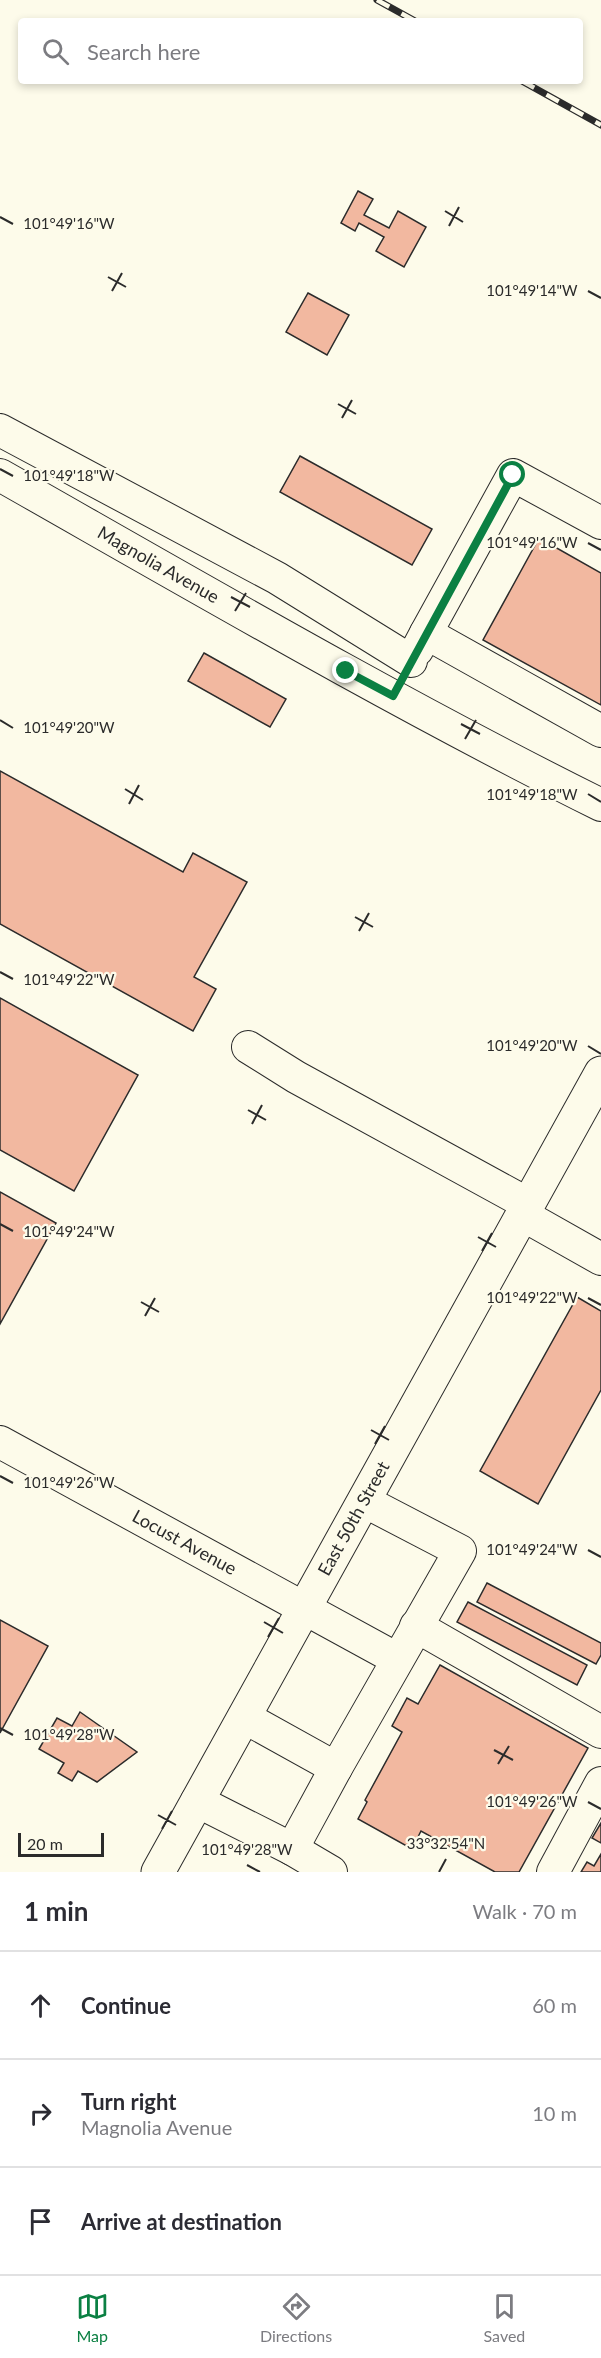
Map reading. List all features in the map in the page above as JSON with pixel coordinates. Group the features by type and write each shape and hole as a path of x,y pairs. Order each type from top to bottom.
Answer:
{"main road":[{"name":"East 50th Street","path":"158,1872 601,1073"}],"street":[{"path":"0,430 277,578 411,661"},
{"name":"Magnolia Avenue","path":"0,475 393,696 515,762 601,805"},
{"path":"393,696 513,475 601,523"},
{"path":"426,633 601,731"},
{"path":"248,1047 526,1210 601,1259"},
{"name":"Locust Avenue","path":"0,1442 397,1659"},
{"path":"292,1850 397,1659 460,1551 364,1501"},
{"path":"416,1626 601,1732"},
{"path":"244,1717 336,1768"},
{"path":"553,1872 601,1784"},
{"path":"197,1801 331,1872"}],"building":[{"path":"358,191 373,199 364,215 389,228 398,211 426,227 404,267 376,251 384,237 359,223 355,231 341,223"},
{"path":"308,293 349,315 327,355 286,332"},
{"path":"300,456 432,529 412,565 280,492"},
{"path":"539,538 601,573 601,705 483,640"},
{"path":"204,653 286,699 270,727 188,681"},
{"path":"0,771 183,872 193,853 247,882 194,977 216,989 193,1031 0,924"},
{"path":"0,998 138,1075 74,1191 0,1150"},
{"path":"0,1192 56,1223 0,1324"},
{"path":"577,1297 601,1311 601,1390 538,1504 480,1471"},
{"path":"487,1583 601,1643 601,1655 596,1664 477,1602"},
{"path":"468,1602 587,1665 577,1685 457,1622"},
{"path":"0,1620 48,1646 0,1733"},
{"path":"440,1665 588,1748 519,1872 495,1872 421,1831 412,1849 358,1819 367,1802 365,1800 402,1732 392,1726 407,1698 418,1704"},
{"path":"80,1712 137,1752 97,1782 78,1771 72,1781 58,1773 64,1763 39,1749 57,1718 72,1726"},
{"path":"601,1823 601,1843 592,1838"},
{"path":"601,1854 601,1872 581,1872 587,1862 594,1866"}],"railway":[{"path":"377,0 410,18"},
{"path":"527,84 601,125"}],"route":[{"path":"346,671 393,696 513,475"}]}
